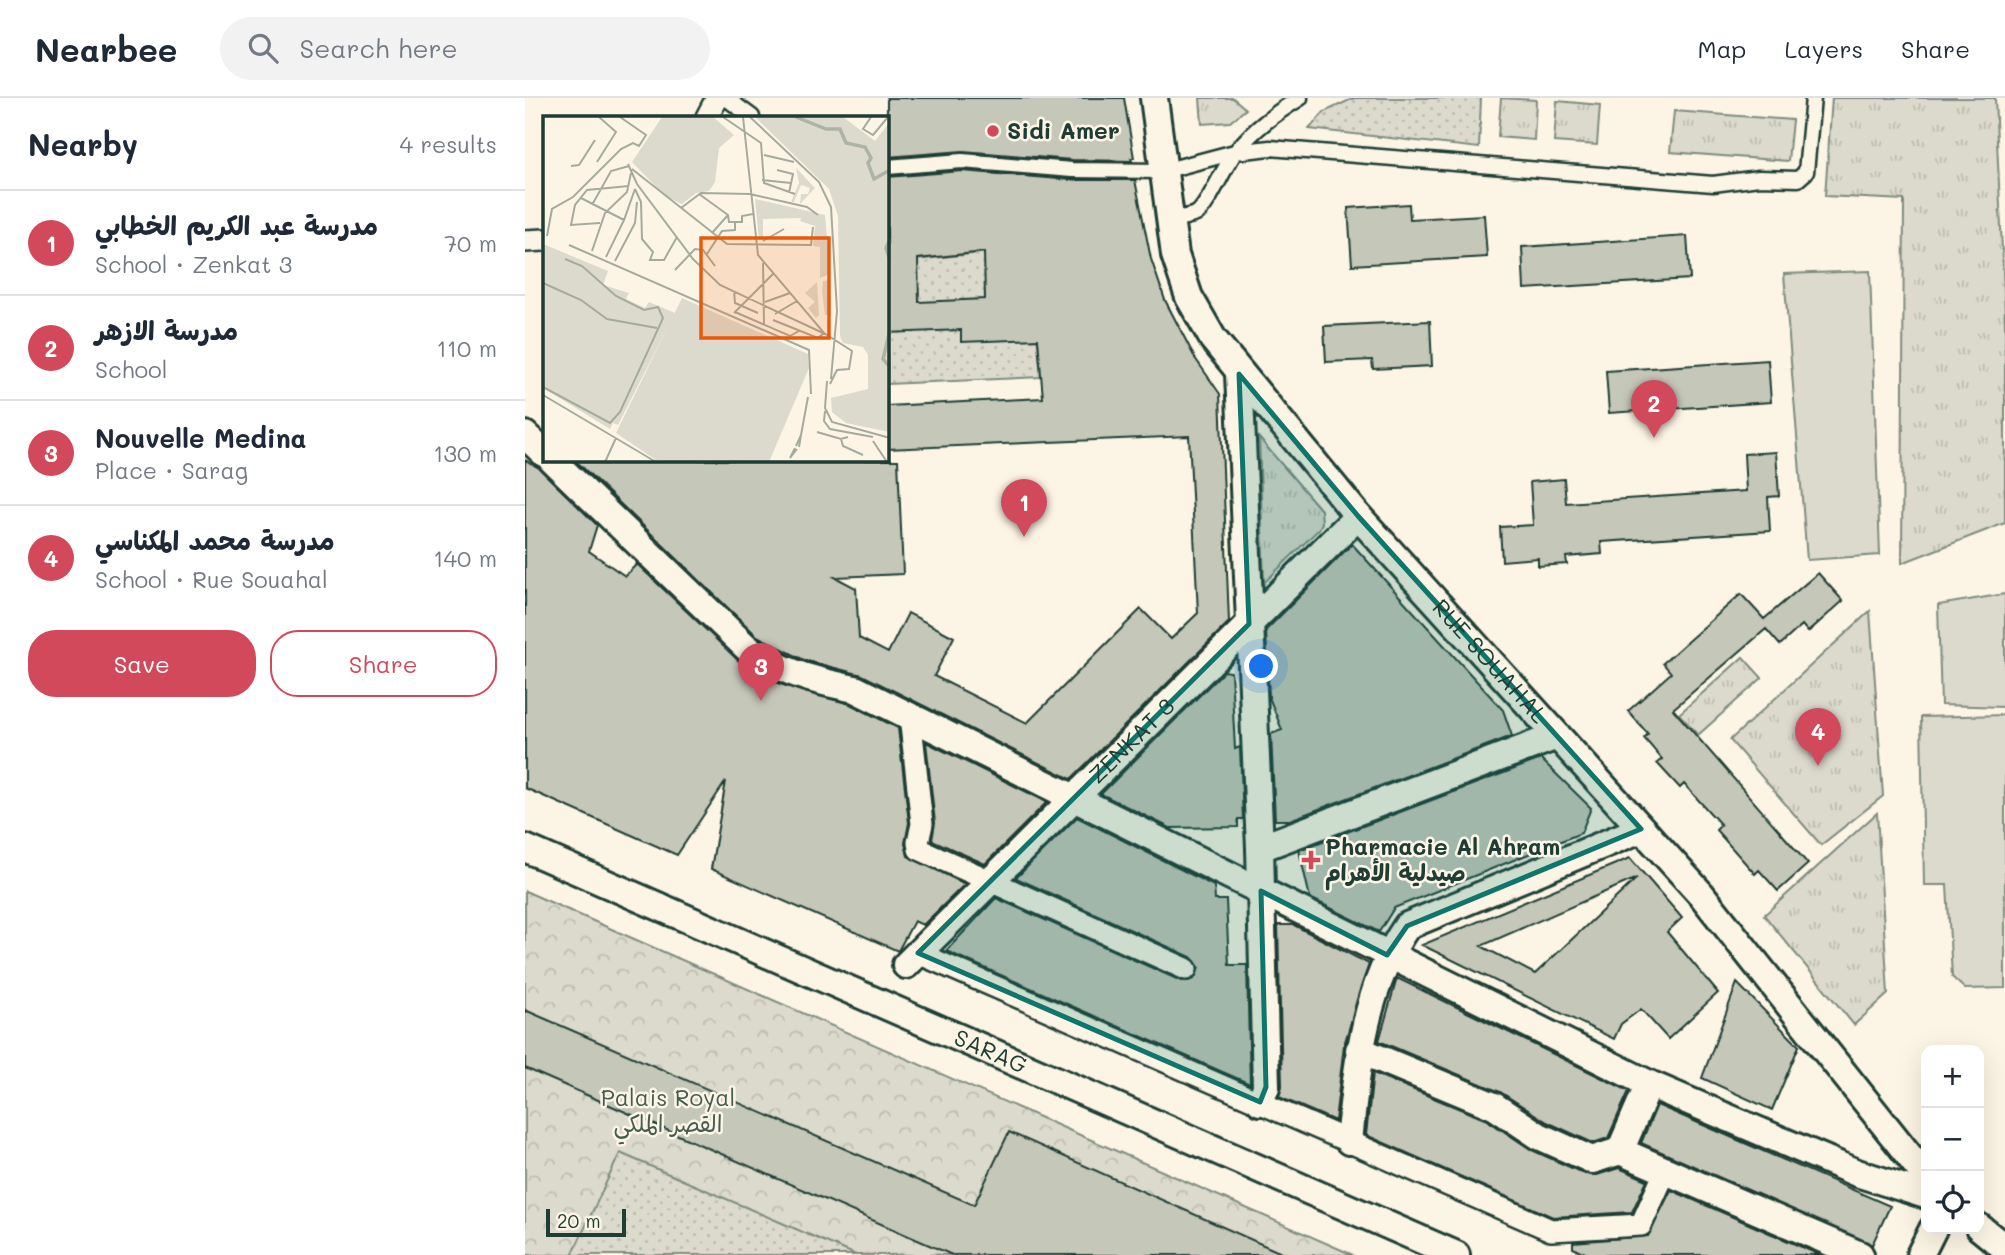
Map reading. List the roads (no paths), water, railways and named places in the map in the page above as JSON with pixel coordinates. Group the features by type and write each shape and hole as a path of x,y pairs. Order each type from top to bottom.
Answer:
{"street":[{"path":"708,116 717,98"},
{"name":"RUE SOUAHAL","path":"1154,98 1175,255 1189,297 1239,374 1358,516 1701,894 1921,1171"},
{"path":"525,241 543,240"},
{"path":"1239,374 1260,848 1266,1087 1260,1102"},
{"path":"525,435 543,452"},
{"path":"554,462 747,648 773,665 800,677 855,689 1649,1084 1857,1173 1921,1193"},
{"name":"ZENKAT 3","path":"912,959 1358,516"},
{"path":"910,716 922,824 918,842 919,849 925,855 992,880 1186,969"},
{"path":"1260,848 1557,736"},
{"path":"1349,1141 1359,1050 1387,955 1407,926 1641,829"},
{"name":"SARAG","path":"525,848 1456,1255"},
{"path":"912,959 1260,1102 1551,1230 1641,1225 1665,1172"},
{"path":"1359,1050 1494,1106 1539,1136 1593,1160 1620,1151 1860,1255"},
{"path":"1620,1151 1649,1084"},
{"path":"1984,1231 2005,1248"},
{"path":"1920,1255 1930,1234"}],"lane":[{"path":"726,98 751,116"},
{"path":"1170,220 1197,213 1209,200 1218,178 1235,152 1254,131 1300,98"},
{"path":"889,167 963,161 1072,170 1163,171 1235,152 1269,148 1713,184 1759,178 1798,179 1807,169 1813,98"}],"place":[{"name":"Sidi Amer","path":"993,131"},
{"name":"مدرسة الازهر","path":"1654,438"},
{"name":"مدرسة عبد الكريم الخطابي","path":"1024,537"},
{"name":"Nouvelle Medina","path":"761,701"},
{"name":"مدرسة محمد المكناسي","path":"1818,766"},
{"name":"Pharmacie Al Ahram صيدلية الأهرام","path":"1311,860"}],"park label":[{"name":"Palais Royal القصر الملكي","path":"668,1111"}]}
